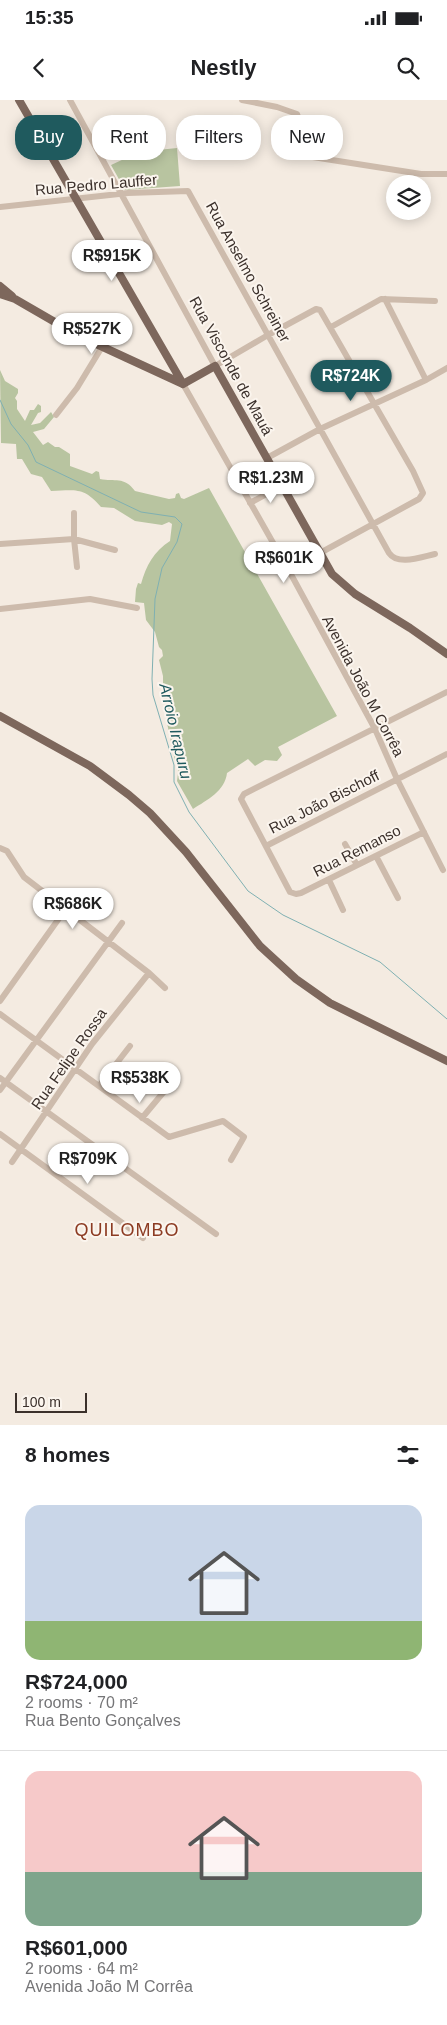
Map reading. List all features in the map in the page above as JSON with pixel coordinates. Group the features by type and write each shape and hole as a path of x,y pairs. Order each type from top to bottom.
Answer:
{"main road":[{"path":"19,100 78,199 183,384"},
{"path":"0,286 15,299"},
{"path":"0,294 15,299 102,347 183,384"},
{"path":"183,384 215,366"},
{"name":"Rua Visconde de Mauá","path":"215,366 332,574 346,588 447,654"},
{"path":"0,716 90,766 143,807 175,839 260,946 296,979 330,1003 447,1061"}],"street":[{"name":"Rua Visconde de Mauá","path":"70,100 215,366"},
{"path":"242,100 277,107 297,114 300,124 291,142 295,153 300,155 421,174 447,174"},
{"name":"Rua Pedro Lauffer","path":"0,207 122,194 186,190 192,196"},
{"name":"Rua Anselmo Schreiner","path":"192,196 234,277 389,553 394,559 401,560 435,554"},
{"path":"330,327 376,301 385,299 436,301"},
{"path":"385,299 426,380"},
{"path":"215,366 316,309 322,313 418,480 423,493 422,497 320,553"},
{"path":"56,415 77,388 102,347"},
{"path":"267,458 320,429 426,380 447,368"},
{"name":"Avenida João M Corrêa","path":"183,384 293,578 374,729 443,870"},
{"path":"250,503 281,486"},
{"path":"74,513 77,567"},
{"path":"0,544 74,539 115,550"},
{"path":"0,610 90,599 137,608"},
{"path":"266,846 242,799 244,794 447,692"},
{"name":"Rua João Bischoff","path":"266,846 447,754"},
{"name":"Rua Remanso","path":"266,846 290,892 296,894 329,880 424,832"},
{"path":"345,844 358,865"},
{"path":"0,848 7,851 24,878 166,988"},
{"path":"376,856 398,898"},
{"path":"329,880 343,910"},
{"path":"0,1001 65,910"},
{"path":"0,1090 3,1080 36,1040 122,923"},
{"name":"Rua Felipe Rossa","path":"12,1162 92,1044 149,973"},
{"path":"0,1014 169,1137 223,1121 244,1137 231,1160"},
{"path":"99,1086 130,1046"},
{"path":"3,1080 216,1234"},
{"path":"142,1118 172,1082"},
{"path":"0,1134 143,1238"}],"green space":[{"path":"176,148 180,186 125,190 111,165 122,160 166,160 166,149"},
{"path":"0,370 5,381 18,389 15,398 17,409 25,421 30,410 34,410 38,404 41,406 41,412 38,413 31,425 40,423 51,412 54,417 44,429 33,432 43,445 48,442 70,454 70,466 92,474 96,471 99,472 100,479 123,481 135,491 169,499 175,498 176,494 179,493 181,498 184,499 209,488 337,716 278,747 282,755 277,761 265,760 255,766 248,759 227,773 226,779 219,790 193,809 177,781 179,765 175,761 163,697 163,676 159,660 163,656 162,650 159,647 155,632 146,620 144,603 135,602 138,583 141,584 151,560 159,549 170,541 172,524 169,522 162,525 135,521 114,508 101,507 90,496 79,491 51,491 42,477 31,474 22,459 17,459 16,444 1,443"}],"waterway":[{"name":"Arroio Irapuru","path":"0,400 11,424 28,445 36,462 141,512 175,517 182,524 177,542 162,568 155,599 152,679 153,695 174,765 174,782 189,812 248,891 283,915 380,962 447,1019"}],"district":[{"name":"QUILOMBO","path":"127,1230"}]}
